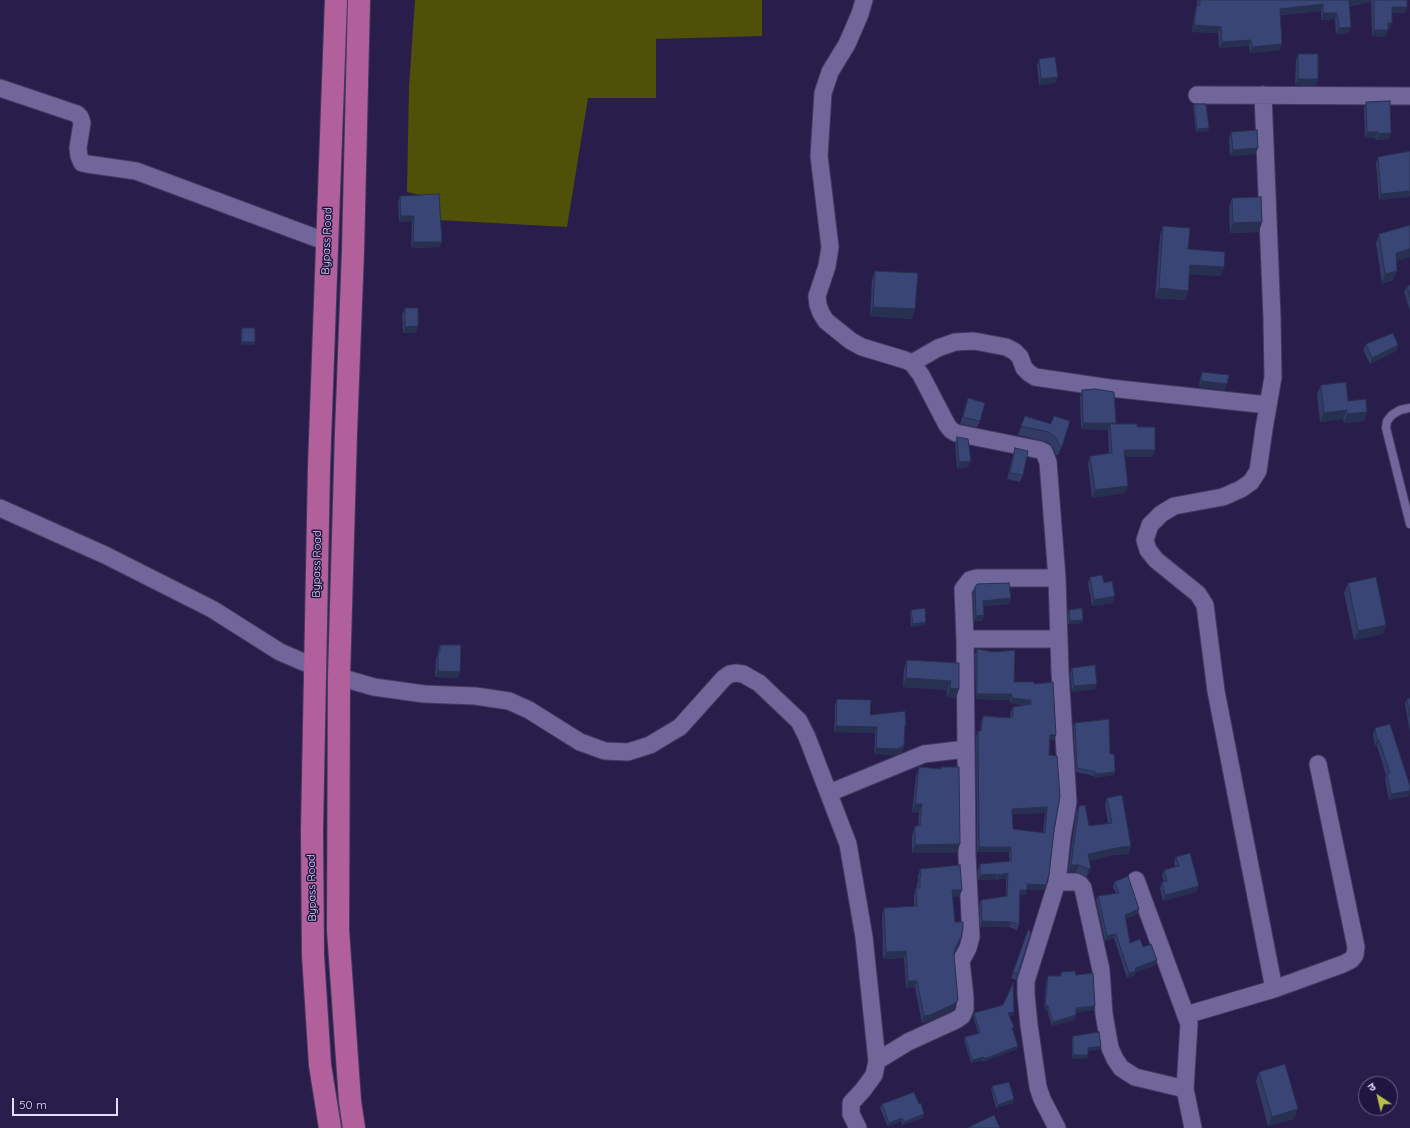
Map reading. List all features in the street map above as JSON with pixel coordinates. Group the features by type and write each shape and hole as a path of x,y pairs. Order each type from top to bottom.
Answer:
{"main road":[{"name":"Bypass Road","path":"330,1128 320,1065 313,955 312,831 319,467 336,0"},
{"path":"354,1128 350,1101 338,930 339,677 353,251 359,0"}],"street":[{"path":"864,0 860,14 847,44 830,72 823,93 819,156 830,247 827,266 817,296 821,313 826,321 851,341 862,347 912,363 921,375 951,430 956,433 1040,450 1044,452 1048,462 1057,578 1068,802 1057,882 1030,966 1026,981 1026,994 1028,1025 1038,1087 1042,1099 1057,1128"},
{"path":"0,88 77,114 82,123 78,148 82,163 136,171 327,242"},
{"path":"1197,95 1410,96"},
{"path":"1263,95 1273,377 1258,471 1251,482 1241,490 1223,497 1194,501 1174,506 1161,514 1150,525 1145,540 1148,550 1156,560 1198,594 1205,605 1216,691 1274,989"},
{"path":"912,363 938,348 955,342 974,341 1006,347 1014,351 1020,357 1024,368 1029,374 1036,377 1110,388 1268,405"},
{"path":"0,508 127,566 212,609 280,652 315,667"},
{"path":"877,1060 908,1042 956,1020 962,1016 965,1009 961,961 968,948 970,937 966,855 965,639 963,589 970,580 978,578 1057,578"},
{"path":"965,639 1059,639"},
{"path":"339,677 374,687 424,694 475,696 510,701 529,710 580,742 605,751 628,752 650,745 680,727 724,678 730,674 736,672 743,674 759,683 799,721 807,737 848,844 864,937 877,1060 874,1075 851,1103 851,1114 858,1128"},
{"path":"829,793 924,754 966,749"},
{"path":"1186,1014 1274,989 1343,964 1351,960 1355,954 1356,946 1318,764"},
{"path":"1136,880 1189,1024 1184,1089 1193,1128"},
{"path":"1057,882 1076,882 1083,888 1101,970 1104,1014 1110,1048 1115,1059 1121,1068 1135,1077 1184,1089"}],"lane":[{"path":"1410,408 1400,410 1392,415 1387,421 1386,428 1410,524"}],"shaded area":[{"path":"415,0 762,0 762,36 656,39 656,98 588,98 567,227 438,220 437,199 407,192 409,87"}],"building":[{"path":"1200,0 1349,0 1351,27 1339,28 1337,13 1323,13 1323,4 1280,9 1282,44 1252,47 1251,40 1222,42 1221,27 1194,25 1197,5 1200,5"},
{"path":"1374,0 1407,0 1407,7 1392,7 1392,23 1388,23 1388,30 1374,30"},
{"path":"1298,54 1318,54 1318,79 1298,79"},
{"path":"1055,57 1058,77 1041,79 1039,59"},
{"path":"1390,101 1391,133 1378,134 1378,132 1367,132 1366,102"},
{"path":"1194,104 1206,104 1209,128 1197,129"},
{"path":"1257,130 1258,148 1233,150 1231,132"},
{"path":"1410,151 1410,191 1381,194 1378,157"},
{"path":"439,194 442,242 413,242 414,216 401,216 400,196"},
{"path":"1261,197 1262,222 1233,223 1232,198"},
{"path":"1410,225 1410,249 1396,253 1397,271 1385,274 1379,234"},
{"path":"1163,226 1190,228 1188,249 1225,252 1224,267 1190,265 1188,291 1159,288"},
{"path":"875,271 918,273 915,309 873,307"},
{"path":"1410,285 1410,297 1407,286"},
{"path":"405,308 418,308 418,326 405,327"},
{"path":"242,328 255,328 255,342 242,342"},
{"path":"1393,333 1398,345 1372,358 1366,344"},
{"path":"1202,372 1229,375 1227,384 1201,381"},
{"path":"1346,382 1348,401 1366,399 1367,412 1347,414 1347,410 1324,413 1321,385"},
{"path":"1095,389 1114,392 1116,423 1083,423 1082,390"},
{"path":"968,398 985,403 980,421 963,417"},
{"path":"1025,416 1051,424 1054,416 1070,421 1062,446 1059,445 1056,438 1052,434 1048,432 1021,426"},
{"path":"1110,424 1137,424 1137,427 1155,427 1155,450 1124,450 1128,486 1095,490 1090,456 1112,453"},
{"path":"957,437 968,439 971,461 959,462"},
{"path":"1015,448 1028,451 1023,475 1010,473"},
{"path":"1102,575 1104,583 1112,581 1115,596 1094,600 1090,577"},
{"path":"1376,577 1386,625 1358,631 1348,583"},
{"path":"1009,583 1011,598 983,601 984,615 976,616 975,587 977,584"},
{"path":"925,608 926,622 913,624 911,610"},
{"path":"1082,608 1083,620 1070,621 1069,610"},
{"path":"440,645 461,645 460,672 438,671 438,652 440,652"},
{"path":"977,649 994,652 1015,650 1014,682 1034,682 1034,684 1053,682 1056,735 1050,735 1049,755 1057,756 1060,796 1054,830 1049,875 1046,885 1027,884 1027,890 1020,890 1019,925 1011,922 982,921 981,900 1007,896 1008,873 998,875 980,875 980,864 1011,861 1011,847 979,847 978,731 981,731 983,716 1011,718 1013,717 1013,707 1031,704 1031,700 1012,698 1012,694 977,694","holes":["1047,807 1045,833 1013,829 1012,809"]},
{"path":"907,660 959,663 959,689 950,688 951,681 906,678"},
{"path":"1095,665 1097,684 1074,686 1072,668"},
{"path":"1410,698 1410,717 1407,699"},
{"path":"837,699 871,700 870,715 905,711 906,725 904,746 897,749 876,748 877,727 836,726"},
{"path":"1109,719 1110,754 1114,754 1115,772 1095,774 1095,772 1077,768 1075,723"},
{"path":"1390,724 1410,786 1410,791 1391,794 1387,774 1390,773 1379,740 1377,740 1375,728"},
{"path":"919,767 941,769 941,767 959,767 960,844 915,845 915,826 920,826 922,804 915,804"},
{"path":"1122,795 1131,846 1088,854 1091,869 1079,865 1071,865 1079,806 1085,805 1089,826 1112,823 1107,798"},
{"path":"1190,853 1199,886 1165,895 1162,882 1167,881 1164,870 1179,866 1176,857"},
{"path":"960,865 962,890 952,890 955,922 963,922 961,937 955,949 954,955 958,1000 954,1004 930,1015 924,1016 917,981 908,981 906,951 886,952 884,908 917,906 916,888 920,888 920,869"},
{"path":"1128,876 1139,909 1125,915 1130,943 1140,939 1143,947 1151,944 1157,960 1135,968 1136,971 1129,973 1116,934 1107,936 1098,896 1119,893 1114,882"},
{"path":"1028,930 1031,932 1018,974 1013,972"},
{"path":"1075,971 1076,975 1093,973 1095,1006 1076,1008 1076,1015 1053,1022 1048,1006 1045,1005 1048,976 1061,976 1061,972"},
{"path":"1013,983 1014,1012 1008,1013 1014,1027 1012,1028 1018,1046 984,1059 984,1057 972,1060 965,1037 980,1033 974,1013 1003,1005"},
{"path":"1099,1032 1101,1046 1088,1048 1088,1055 1073,1055 1073,1036"},
{"path":"1285,1064 1298,1109 1272,1117 1259,1072"},
{"path":"1009,1082 1014,1099 998,1105 992,1086"},
{"path":"914,1092 919,1104 921,1103 924,1114 904,1122 902,1118 889,1123 882,1104"},
{"path":"994,1115 1000,1128 967,1128"}]}
